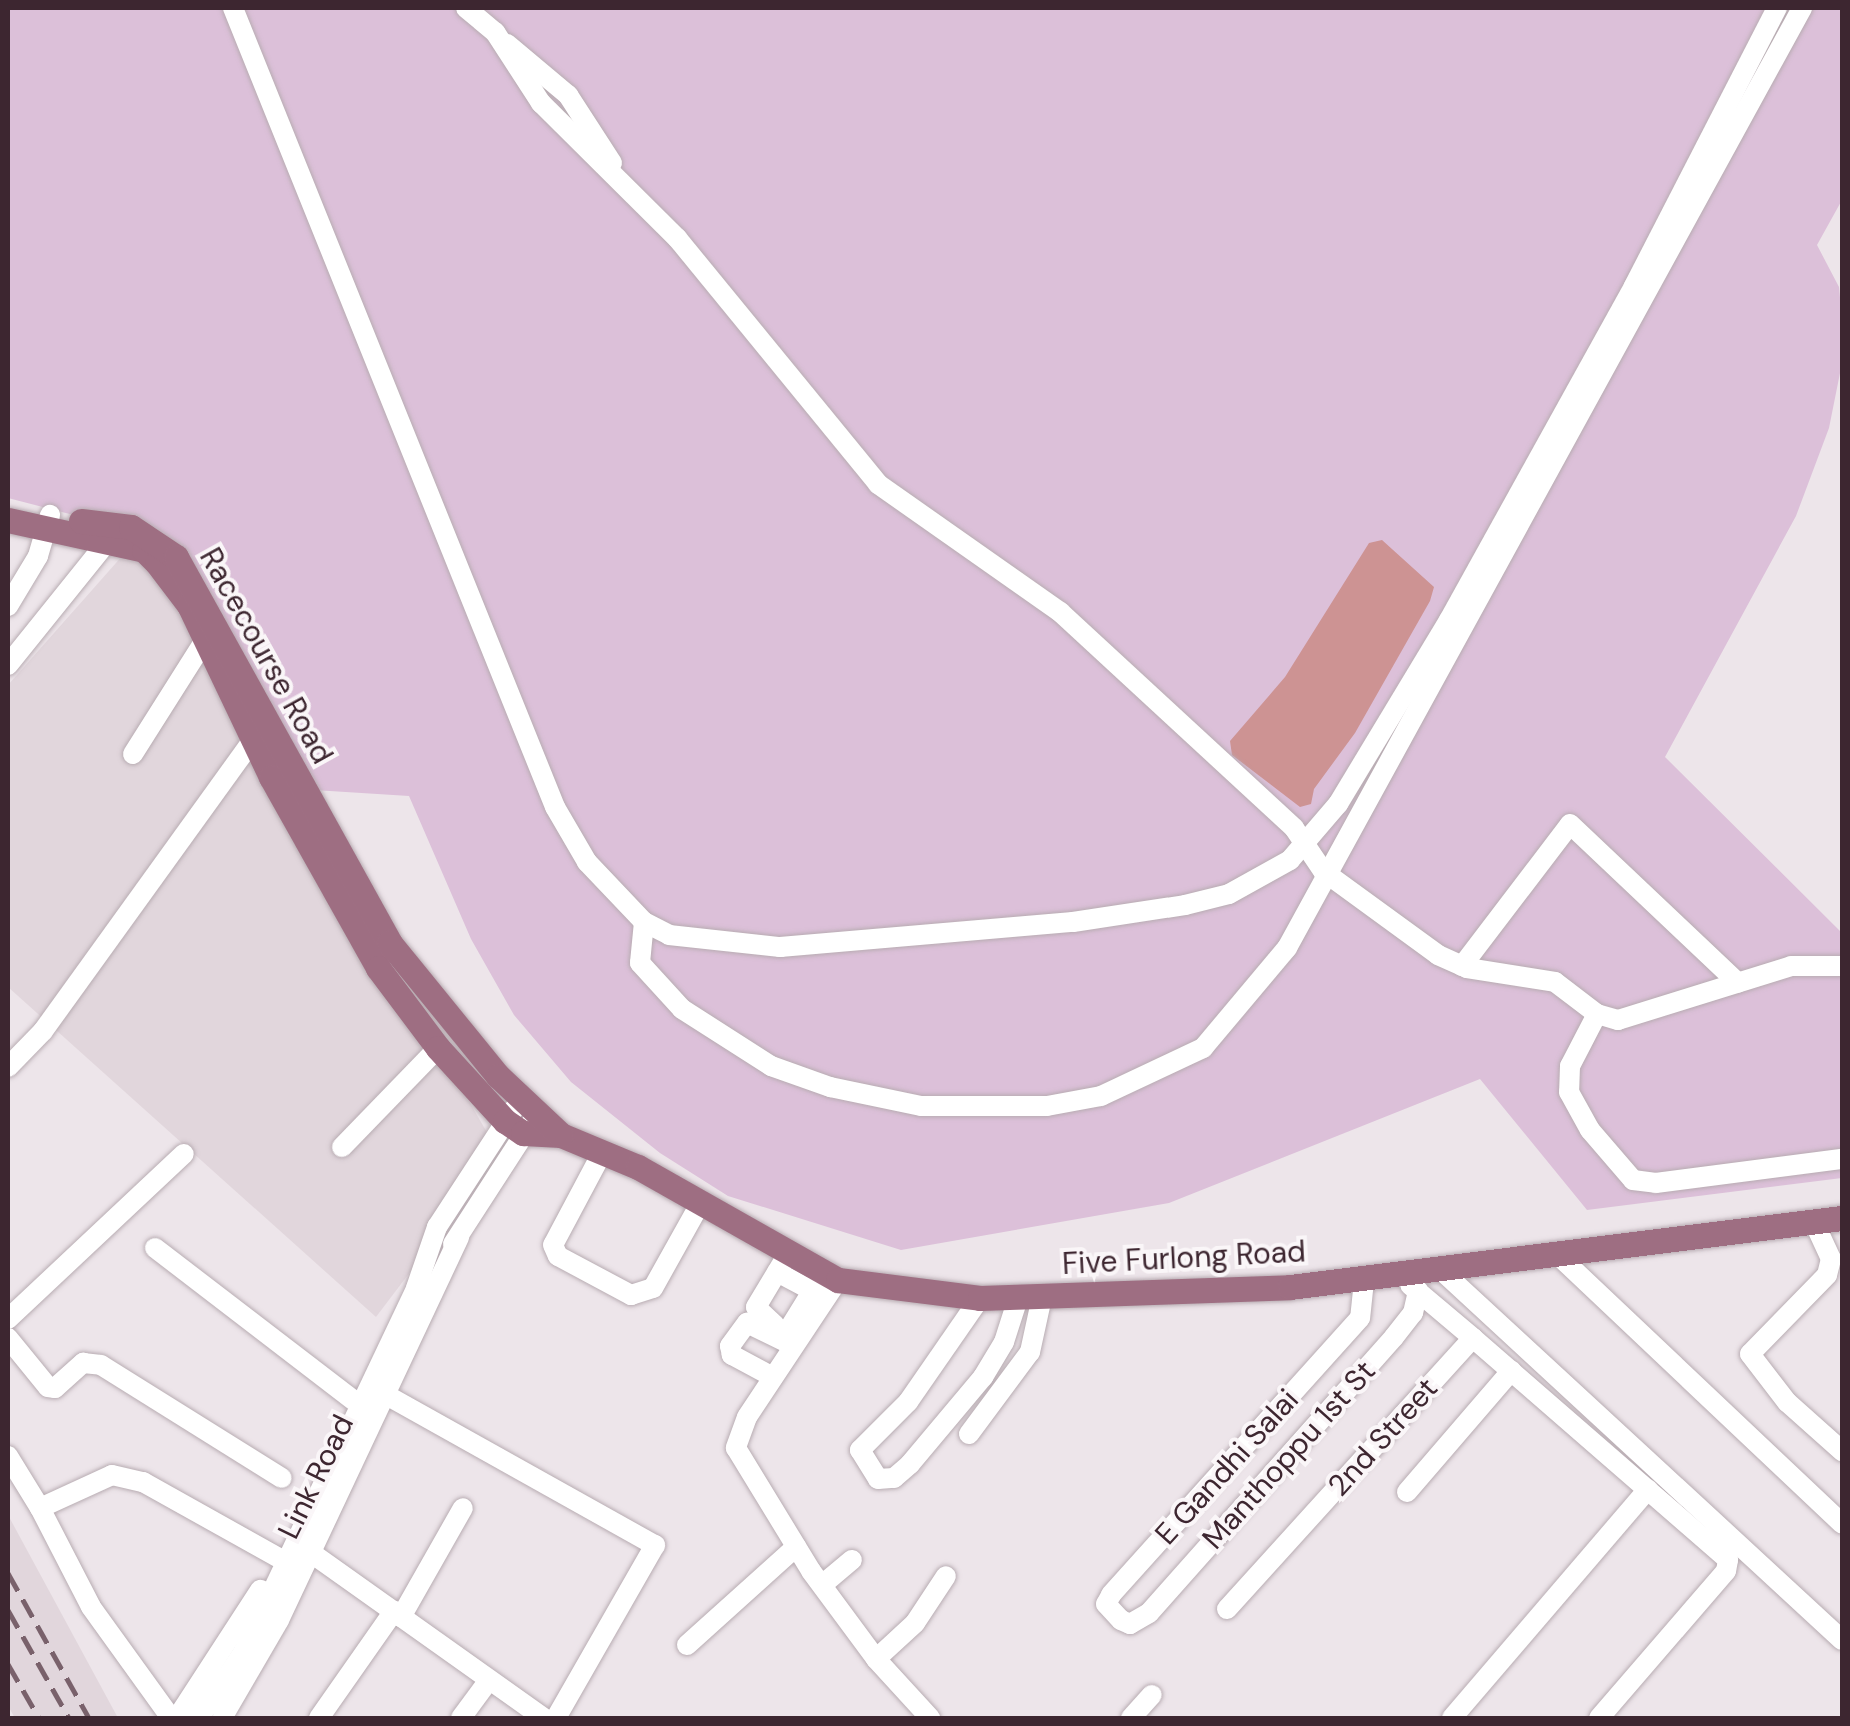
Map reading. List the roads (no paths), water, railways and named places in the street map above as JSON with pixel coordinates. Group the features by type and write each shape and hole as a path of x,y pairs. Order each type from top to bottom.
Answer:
{"main road":[{"name":"Racecourse Road","path":"8,503 48,523 144,550 157,563 389,942 448,1021 531,1106"},
{"name":"Racecourse Road","path":"8,520 130,527 176,557 206,601 259,731"},
{"path":"259,731 358,935 438,1048 514,1127"},
{"name":"Five Furlong Road","path":"531,1106 561,1135"},
{"name":"Five Furlong Road","path":"514,1127 561,1135 603,1150 700,1202 783,1262 824,1281 980,1298 1364,1281 1408,1283 1442,1271 1842,1218"}],"street":[{"path":"232,8 518,726 587,862 644,922 669,935 780,946 1073,922 1229,894 1268,875 1306,844 1376,746 1449,620 1634,286 1777,8"},
{"path":"466,8 495,32 540,103 623,182 878,484 1060,612 1306,844 1327,874 1462,966 1539,977 1597,1014 1633,1018 1791,966 1842,966"},
{"path":"644,922 645,973 721,1038 771,1066 921,1106 1047,1106 1101,1096 1204,1048 1262,984 1327,874 1802,8"},
{"path":"8,606 48,523"},
{"path":"8,665 107,542"},
{"path":"133,754 204,640"},
{"path":"8,1067 146,893 259,731"},
{"path":"1462,966 1570,824 1738,983"},
{"path":"1597,1014 1570,1066 1568,1092 1590,1130 1633,1180 1656,1183 1842,1158"},
{"path":"342,1147 438,1048"},
{"path":"199,1718 244,1651 416,1288 437,1226 531,1106"},
{"path":"416,1288 459,1237 514,1127"},
{"path":"603,1150 552,1245 558,1256 630,1295 652,1288 700,1202"},
{"path":"8,1319 184,1154"},
{"path":"1812,1220 1832,1259 1827,1275 1750,1354 1787,1402 1842,1451"},
{"name":"Link Road","path":"174,1718 278,1558 437,1226"},
{"name":"Link Road","path":"222,1718 256,1665 388,1396 459,1237"},
{"path":"155,1248 353,1400"},
{"path":"1560,1257 1842,1524"},
{"path":"783,1262 755,1311 793,1339"},
{"path":"1442,1271 1842,1640"},
{"path":"824,1281 736,1448 796,1547 917,1714"},
{"path":"1364,1281 1360,1318 1392,1340"},
{"path":"1408,1283 1648,1489 1728,1565 1599,1718"},
{"name":"Manthoppu 1st St","path":"1149,1612 1414,1313 1408,1283"},
{"path":"980,1298 908,1402 860,1450 878,1479 894,1478 910,1464 983,1377 1030,1298"},
{"path":"969,1434 1030,1352 1030,1298"},
{"name":"E Gandhi Salai","path":"1149,1612 1130,1624 1106,1604 1360,1318"},
{"path":"773,1378 732,1355 730,1346 747,1323 793,1339"},
{"path":"8,1338 48,1387 55,1388 83,1363 100,1365 282,1478"},
{"name":"2nd Street","path":"1227,1608 1473,1338"},
{"path":"1408,1492 1512,1371"},
{"path":"388,1396 655,1546 556,1718"},
{"path":"8,1456 40,1508 90,1607 174,1718"},
{"path":"40,1508 112,1475 143,1482 278,1558"},
{"path":"1452,1718 1648,1489"},
{"path":"319,1718 398,1614 463,1508"},
{"path":"687,1645 796,1547"},
{"path":"310,1552 544,1718"},
{"path":"822,1585 852,1560"},
{"path":"876,1660 915,1623 946,1576"},
{"path":"461,1718 488,1680"},
{"path":"1131,1718 1152,1695"}],"railway":[{"path":"8,1573 89,1718"},
{"path":"8,1610 69,1718"},
{"path":"8,1664 39,1718"}]}
